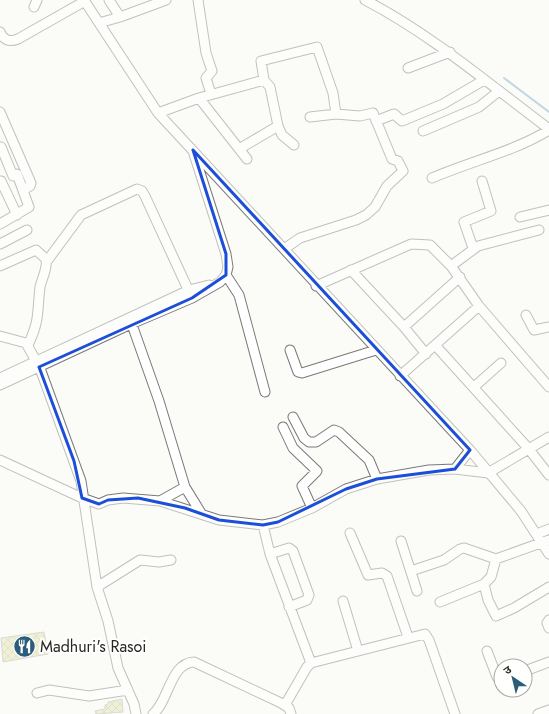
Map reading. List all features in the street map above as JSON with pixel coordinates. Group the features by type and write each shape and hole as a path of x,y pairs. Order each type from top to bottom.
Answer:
{"street":[{"path":"109,0 120,17"},
{"path":"99,23 166,0"},
{"path":"198,0 206,53 212,71 206,78 211,94"},
{"path":"364,0 383,10 450,52 498,92 549,130 517,147 460,166 432,178"},
{"path":"0,32 6,39 12,41 18,39 84,1 158,113 284,248 316,286 470,450 488,474 546,542 549,554"},
{"path":"294,145 282,135 278,126 270,87 264,80 261,61 317,47 332,89 336,114"},
{"path":"408,68 450,52"},
{"path":"158,113 211,94 264,80"},
{"path":"376,121 394,114 402,121 443,104 484,80"},
{"path":"423,130 479,107 498,92"},
{"path":"199,98 247,159"},
{"path":"284,248 300,238 356,220 366,215 375,207 386,186 402,173 403,170 398,161 392,159 374,114 371,112 356,116 336,114 310,117"},
{"path":"0,113 13,141 18,173 29,207 0,224"},
{"path":"239,149 278,126"},
{"path":"13,141 1,147 18,173"},
{"path":"0,378 38,363 223,278 228,267 226,254 193,150"},
{"path":"17,215 0,181 18,173"},
{"path":"473,248 464,222 491,211 482,181"},
{"path":"28,345 37,326 40,286 47,261 81,215 137,188 142,191 145,196 191,294"},
{"path":"520,217 549,210"},
{"path":"0,244 27,230"},
{"path":"451,266 473,248 539,230"},
{"path":"316,286 411,244 430,246 451,266 479,306 549,387"},
{"path":"0,266 36,250 47,261"},
{"path":"351,270 404,326 426,354"},
{"path":"404,326 460,277"},
{"path":"223,278 239,295 265,392"},
{"path":"400,376 479,306"},
{"path":"526,315 534,330 549,328"},
{"path":"131,321 159,401 185,487 201,513"},
{"path":"0,336 24,342 28,345 38,363 74,461 81,481 85,518 97,587 108,621 118,668 128,690 136,714"},
{"path":"435,345 528,448 549,475"},
{"path":"290,350 298,372 302,373 376,350"},
{"path":"0,385 38,363"},
{"path":"474,387 501,363"},
{"path":"293,417 304,438 309,442 316,442 334,430 339,432 369,460 377,479"},
{"path":"282,427 293,448 317,471 302,486 312,508"},
{"path":"85,518 99,504 108,500 123,498 160,501 219,520 263,525 278,522 312,508 346,488 377,479 429,470 455,469 488,474 528,448 549,437"},
{"path":"455,469 470,450"},
{"path":"0,460 82,498 99,504"},
{"path":"160,501 185,487"},
{"path":"263,525 270,554 310,663"},
{"path":"538,534 549,530"},
{"path":"350,533 368,575 382,573 387,576 408,637"},
{"path":"401,541 417,590"},
{"path":"411,571 444,560 464,548 496,559 546,542"},
{"path":"270,554 288,548 292,551 309,595 307,600 289,607"},
{"path":"440,602 484,584 491,577 496,559"},
{"path":"97,587 140,560 159,562 171,560"},
{"path":"484,584 488,600 496,616 514,608 549,588"},
{"path":"343,601 358,651"},
{"path":"549,620 547,622 549,628"},
{"path":"285,705 310,663 421,634 427,637 455,714"},
{"path":"487,651 493,667"},
{"path":"153,714 160,705 178,671 188,662 200,664 285,705 291,710 291,714"},
{"path":"533,667 549,662"},
{"path":"36,693 49,690 89,696 128,690"},
{"path":"538,714 549,710"}],"highlighted area":[{"path":"193,150 470,450 455,469 377,479 346,489 278,522 263,525 219,520 185,508 138,498 108,500 99,504 82,498 74,461 39,367 192,298 226,275 226,254"}],"building":[{"name":"Madhuri's Rasoi","path":"44,632 48,654 3,662 1,638"},
{"path":"122,699 123,712 96,714 95,711 105,709 105,705 108,704 108,702"}],"waterway":[{"path":"504,78 549,112"}],"place":[{"name":"Madhuri's Rasoi","path":"24,646"}]}
